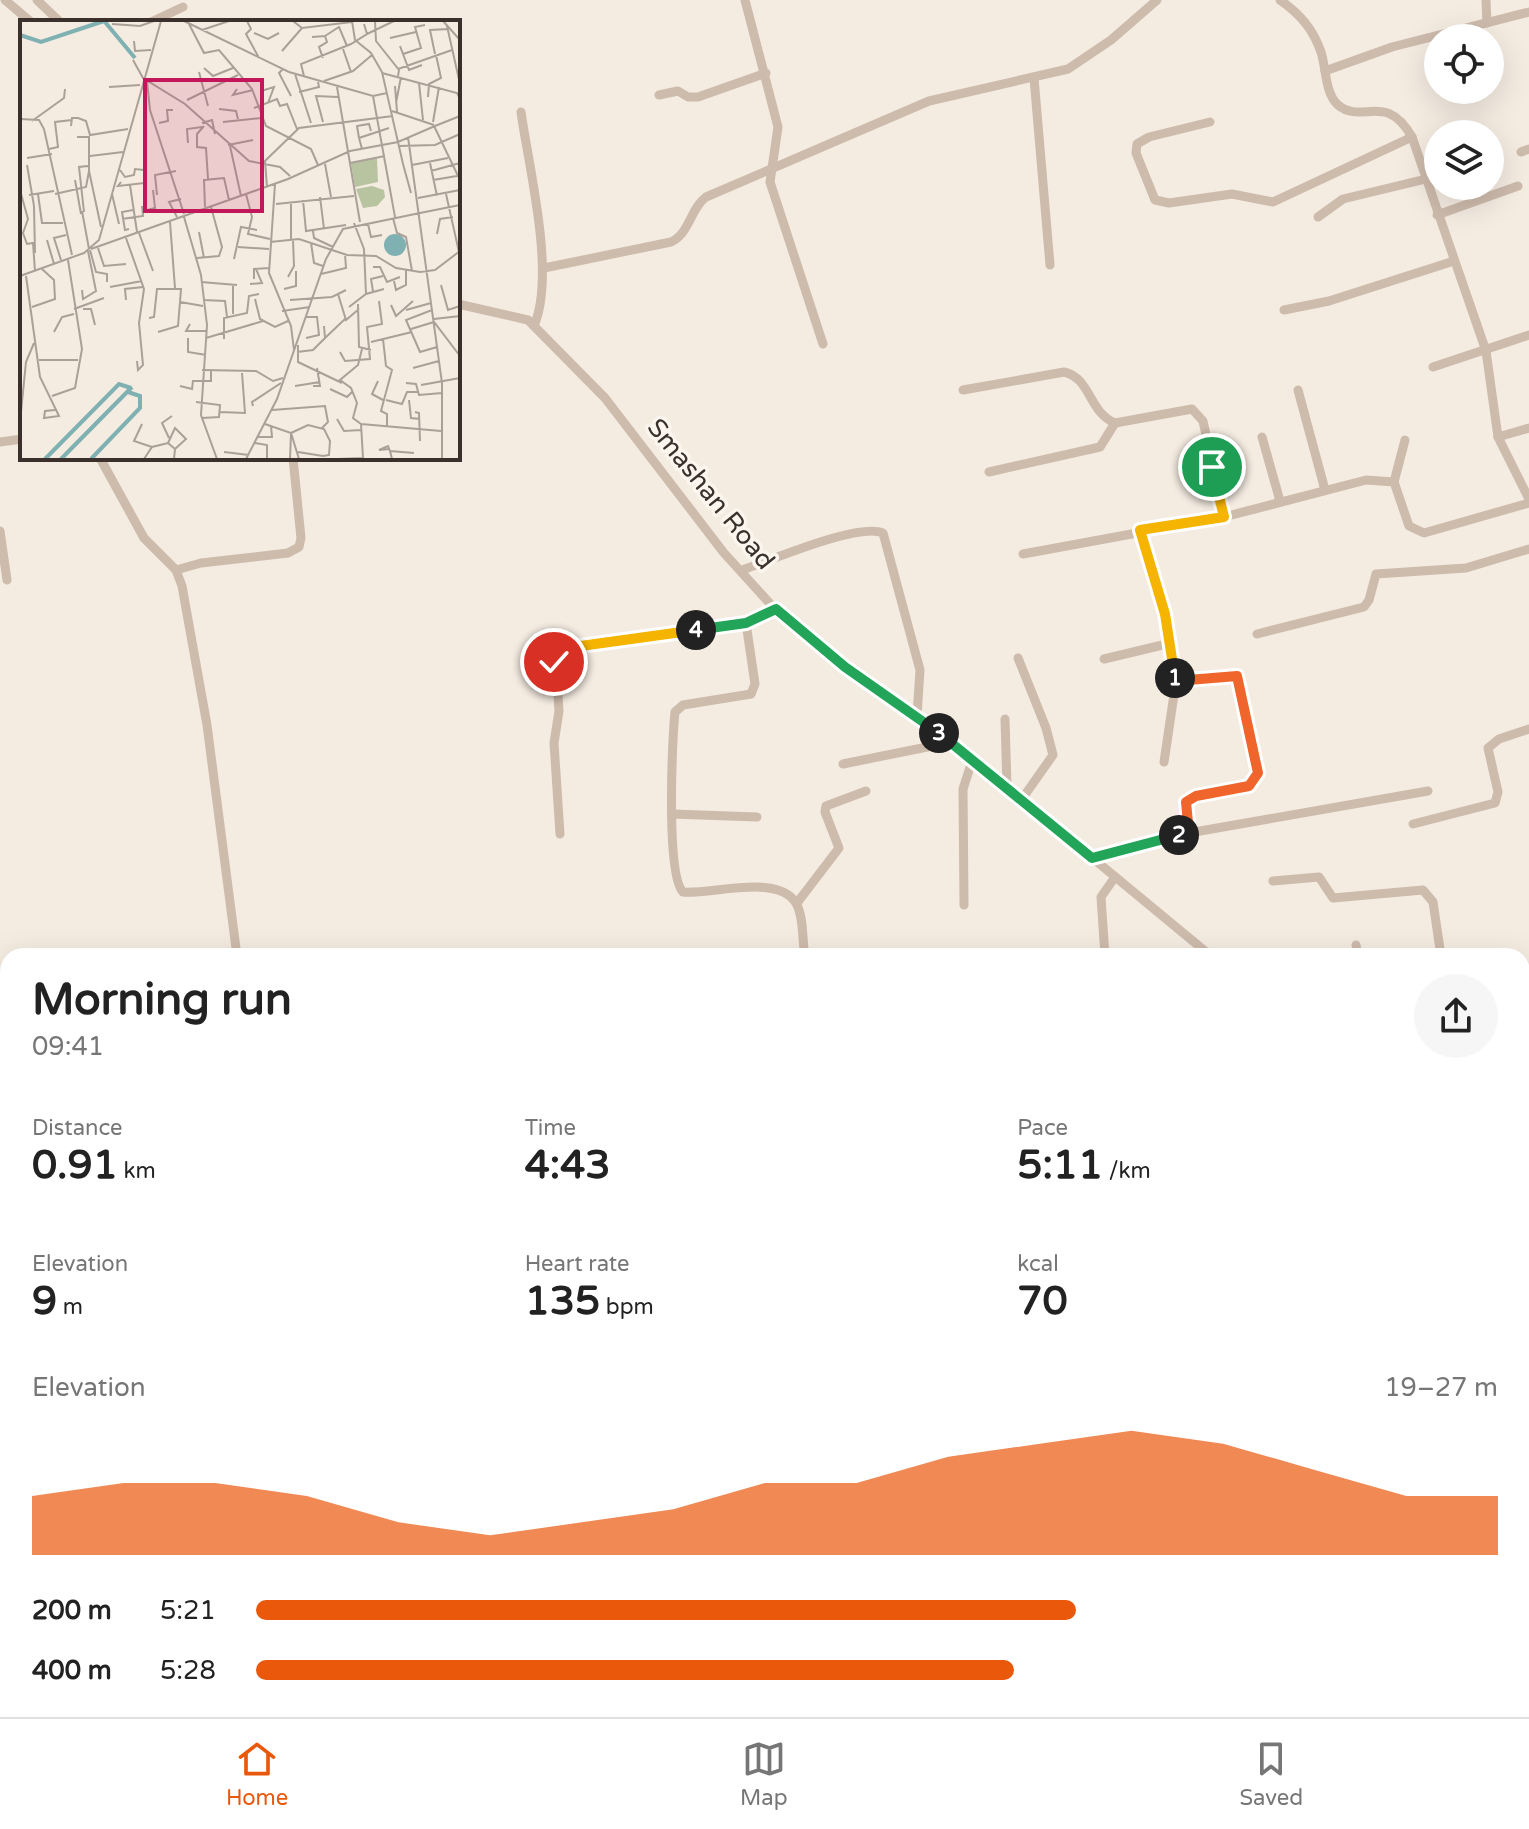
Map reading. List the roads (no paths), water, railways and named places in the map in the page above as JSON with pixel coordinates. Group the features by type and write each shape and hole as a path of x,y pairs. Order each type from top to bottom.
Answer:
{"street":[{"path":"5,0 29,20"},
{"path":"37,0 58,20"},
{"path":"745,0 778,127 770,182 823,344"},
{"path":"544,268 678,239 698,203 771,167 929,101 1034,78 1083,61 1157,0"},
{"path":"1280,0 1296,11 1313,32 1339,105 1391,114 1402,121 1412,137 1424,173"},
{"path":"1486,0 1487,23"},
{"path":"155,20 183,7"},
{"path":"1325,71 1392,47 1529,12"},
{"path":"659,95 678,91 688,97 698,97 766,73"},
{"path":"1034,78 1050,265"},
{"path":"521,112 544,268 541,310 534,326"},
{"path":"1210,122 1149,137 1137,144 1136,153 1155,200 1169,203 1232,194 1273,202 1412,137"},
{"path":"1318,217 1343,199 1424,179"},
{"path":"1437,215 1518,186"},
{"path":"1405,440 1394,482 1409,526 1424,533 1529,501 1498,437 1486,351 1432,200"},
{"path":"1284,310 1329,301 1454,261"},
{"name":"Smashan Road","path":"460,304 528,320 605,398 724,553 776,609 845,667 952,742 1201,948"},
{"path":"1433,367 1529,335"},
{"path":"963,390 1064,372 1078,378 1099,413 1115,423 1137,422 1187,408 1198,413 1203,421 1224,517"},
{"path":"1298,390 1325,490"},
{"path":"989,472 1100,447 1115,423"},
{"path":"1498,437 1529,428"},
{"path":"1262,437 1280,501"},
{"path":"0,442 20,439"},
{"path":"101,460 144,538 176,570 186,602 207,725 236,948"},
{"path":"176,570 201,563 288,553 299,547 301,538 293,460"},
{"path":"1023,554 1140,530 1224,517 1366,480 1394,482"},
{"path":"742,570 852,534 874,529 883,533 920,670 917,716"},
{"path":"1140,530 1171,643 1176,681 1164,762"},
{"path":"0,531 7,580"},
{"path":"1257,634 1364,607 1376,574 1466,568 1529,549"},
{"path":"560,834 554,743 559,711 555,652 746,623 776,609"},
{"path":"746,623 755,684 751,694 683,705 675,712 672,814 676,879 683,892 755,886 776,890 797,903"},
{"path":"1104,659 1171,643"},
{"path":"1018,658 1046,728 1053,755 1022,799"},
{"path":"1176,681 1237,676 1258,773 1249,786 1196,796 1186,802 1189,833"},
{"path":"1005,719 1007,787"},
{"path":"1413,824 1495,803 1498,792 1488,748 1499,739 1529,729"},
{"path":"843,764 952,742"},
{"path":"964,905 963,789 972,761"},
{"path":"804,948 797,903 839,848 825,812 826,806 866,791"},
{"path":"1092,858 1113,850 1189,833 1428,791"},
{"path":"672,814 757,817"},
{"path":"1104,948 1101,897 1115,877"},
{"path":"1273,881 1319,877 1333,898 1423,890 1433,902 1440,948"}]}
